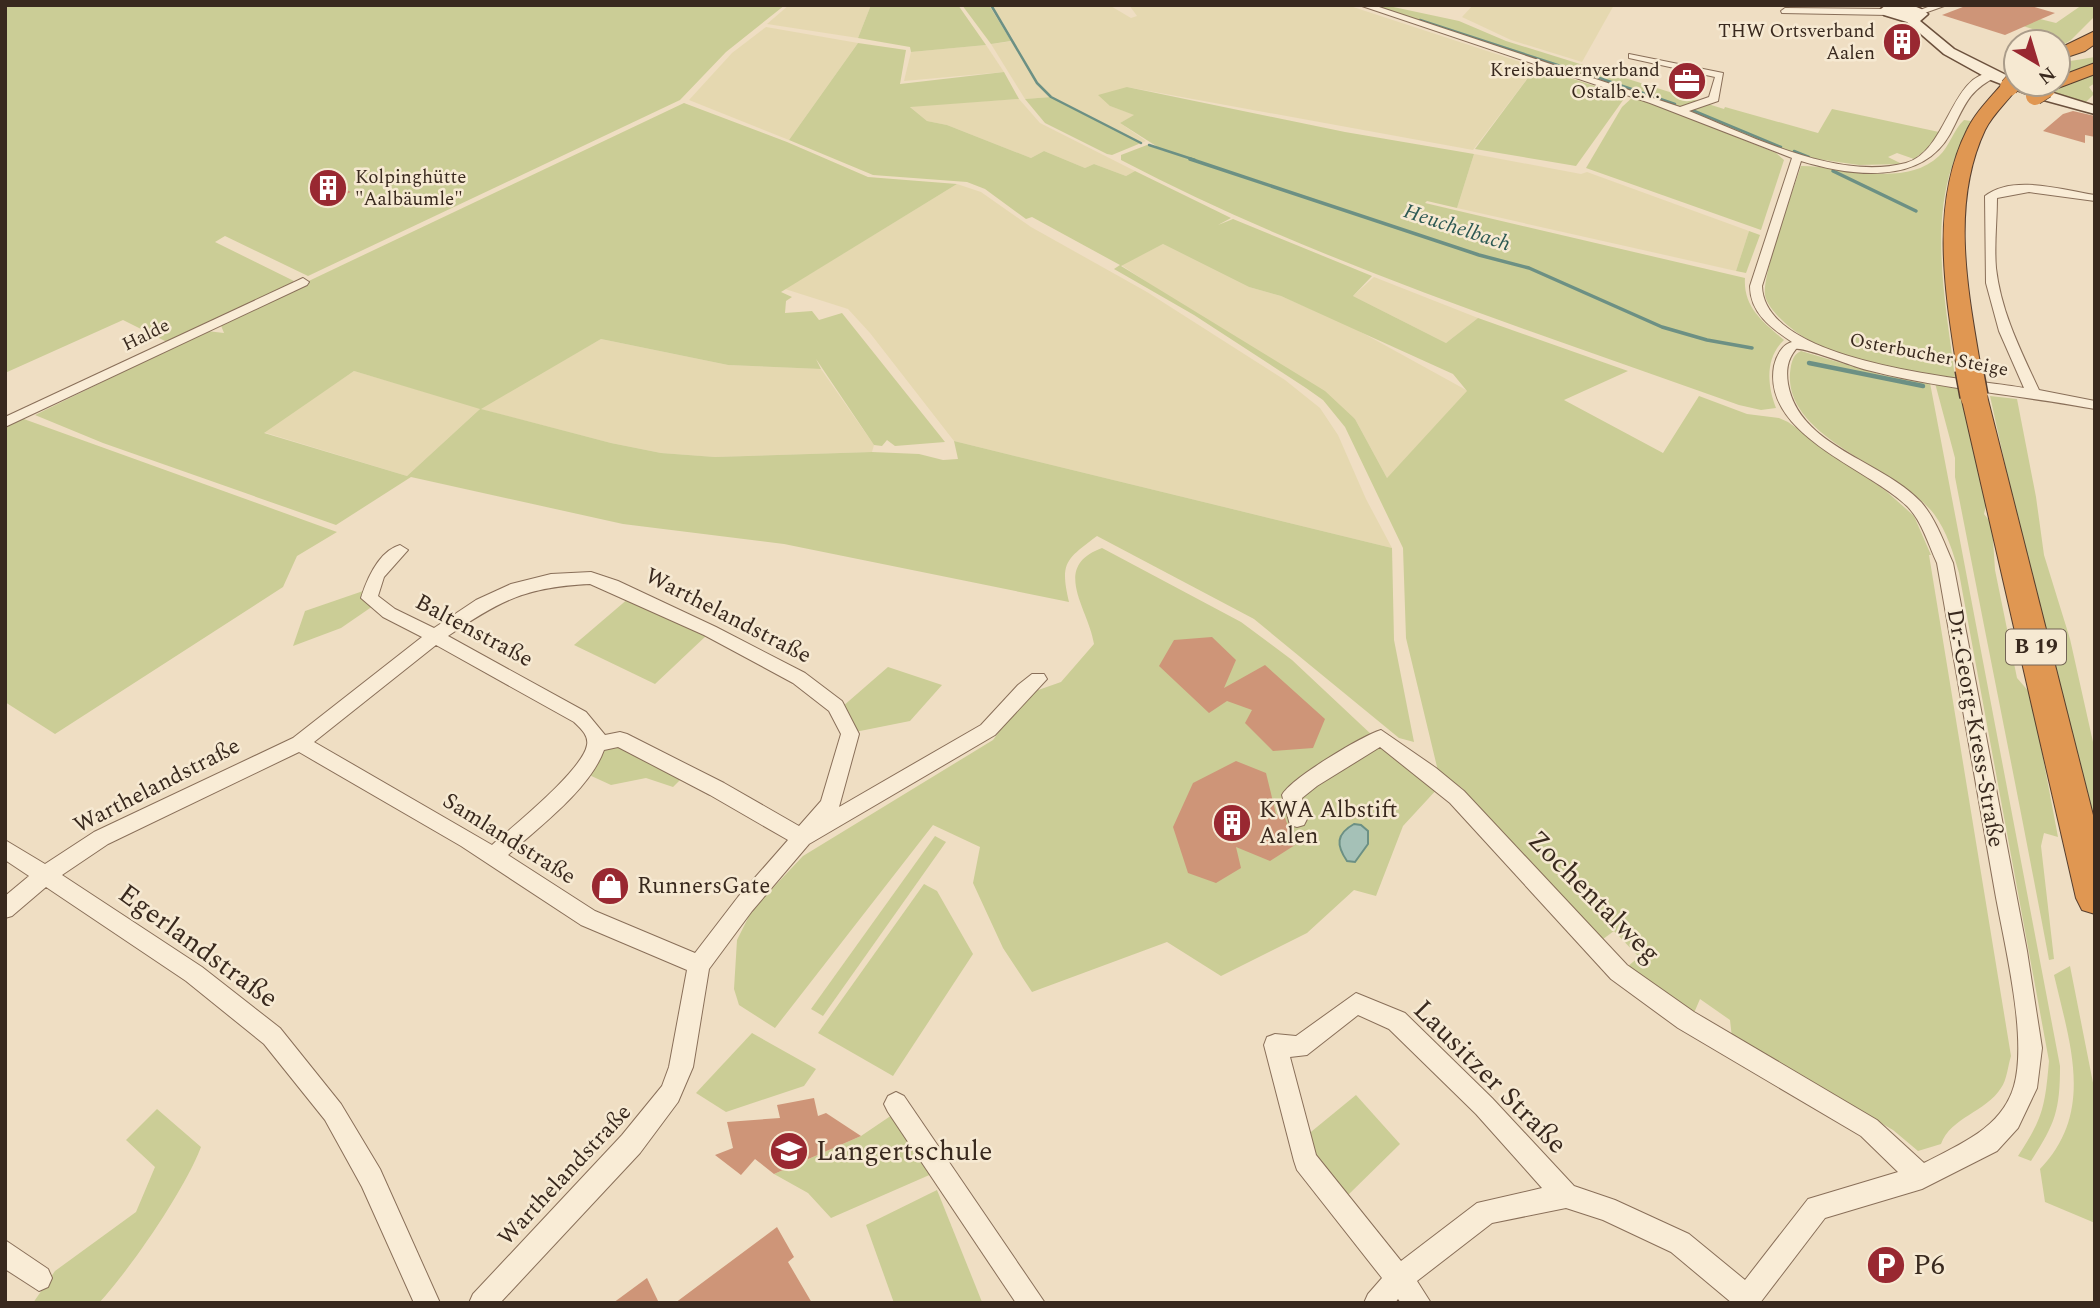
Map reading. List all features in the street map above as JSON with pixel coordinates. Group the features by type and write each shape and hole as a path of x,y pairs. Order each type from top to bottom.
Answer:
{"highway":[{"path":"2072,50 2095,36"},
{"path":"2072,54 2095,52"},
{"name":"B 19","path":"2072,78 2095,68"},
{"name":"B 19","path":"2002,96 1977,130 1963,171 1957,204 1955,260 1958,296 1972,382 2095,898"},
{"name":"B 19","path":"1963,171 1984,139 2013,112 2034,98"}],"street":[{"path":"1363,5 1681,110 1797,158 1873,169 1908,166 1920,162 1939,146 1972,84 1993,75"},
{"path":"1915,15 1943,5"},
{"path":"1785,11 1894,8 1915,15 1934,40 1993,75 2064,102 2095,110"},
{"path":"1632,56 1720,75 1714,99 1681,110"},
{"name":"Osterbucher Steige","path":"1797,158 1756,286 1758,306 1778,326 1802,343 1830,355 1873,367 2095,405"},
{"path":"2033,393 2006,332 1997,303 1990,268 1991,196 2003,190 2028,189 2095,198"},
{"name":"Halde","path":"5,423 303,282"},
{"name":"Dr.-Georg-Kress-Straße","path":"1802,343 1791,346 1780,363 1783,401 1792,415 1817,438 1892,486 1914,505 1927,523 1945,563 2016,951 2031,1048 2025,1088 2010,1120 1988,1142 1922,1177"},
{"name":"Baltenstraße","path":"400,550 377,575 369,598 389,613 580,717 593,729 597,744"},
{"name":"Warthelandstraße","path":"5,909 44,876 101,838 300,743 435,636 482,604 517,588 551,580 591,578 612,585 789,672 835,706 850,734 830,805 745,904 699,965 681,1067 670,1094 631,1144 482,1303"},
{"path":"493,857 589,765 597,744 620,740 717,789 802,838 988,730 1024,690 1038,679"},
{"name":"Zochentalweg","path":"1297,819 1292,794 1381,737 1429,772 1457,797 1619,972 1686,1020 1869,1128 1922,1177"},
{"name":"Samlandstraße","path":"300,743 493,857 588,918 699,965"},
{"name":"Egerlandstraße","path":"5,849 194,974 272,1036 333,1112 371,1178 427,1303"},
{"name":"Lausitzer Straße","path":"1398,1280 1306,1161 1275,1045 1299,1046 1356,1003 1397,1021 1484,1106 1566,1196"},
{"path":"896,1104 1032,1303"},
{"path":"1377,1303 1398,1280 1486,1212 1566,1196 1606,1209 1680,1243 1747,1300 1817,1208 1922,1177"},
{"path":"5,1253 39,1278"},
{"path":"1398,1280 1418,1303"}],"shaded area":[{"path":"789,5 871,5 858,38 767,24"},
{"path":"992,5 1109,5 1131,18 1137,16 1129,5 1347,5 1536,67 1473,150 1127,87 1110,106 1135,115 1120,123 1146,141 1141,143 1051,97 1025,99 991,44 1014,41"},
{"path":"1473,5 1614,5 1582,62 1511,40 1462,17"},
{"path":"766,27 858,43 789,140 689,100 732,53"},
{"path":"986,45 1004,72 904,81 911,52"},
{"path":"1019,99 1040,123 1135,171 1126,176 1094,164 1085,168 1044,151 1031,158 947,125 927,121 909,106"},
{"path":"1474,154 1581,174 1587,172 1749,231 1736,271 1457,208"},
{"path":"957,184 981,192 1031,227 1147,292 1285,380 1320,408 1338,435 1366,499 1392,548 954,441 870,333 848,309 785,289"},
{"path":"1163,244 1249,287 1281,296 1350,326 1468,391 1387,478 1355,419 1121,265"},
{"path":"1374,277 1478,318 1446,343 1353,296"},
{"path":"601,339 728,365 821,369 874,445 872,452 715,457 661,453 480,409 407,476 263,432 354,371 480,408"}],"green space":[{"path":"5,5 785,5 726,52 680,100 308,276 225,236 215,242 294,281 287,287 169,343 123,320 5,373"},
{"path":"871,5 958,5 986,45 911,52 910,47 858,38"},
{"path":"962,5 989,5 1011,41 991,44"},
{"path":"1368,5 1384,5 1459,21 1506,41 1724,109 1725,107 1818,133 1832,109 1939,132 1931,146 1914,159 1897,153 1888,157 1902,164 1859,165 1803,157 1662,101"},
{"path":"2082,5 2095,5 2095,16 2072,39 2072,28 2023,26 2036,18 2056,23"},
{"path":"858,43 906,50 900,84 1004,72 1019,99 910,107 927,121 947,125 1031,158 1044,151 1085,168 1094,164 1126,176 1135,171 1231,218 1218,225 1233,219 1372,276 1353,296 1446,343 1478,318 1628,371 1564,400 1663,453 1699,396 1747,414 1779,418 1788,422 1886,491 1914,516 1931,555 2011,1056 2006,1077 1995,1096 1952,1127 1941,1144 1918,1151 1893,1130 1732,1038 1730,1020 1700,999 1694,1013 1627,967 1639,957 1614,931 1599,942 1462,788 1438,771 1406,638 1403,548 1345,427 1323,400 1194,315 1114,269 1120,265 1032,217 1026,219 985,189 967,182 873,175 789,140","holes":["1163,244 1249,287 1281,296 1453,374 1467,391 1387,478 1355,419 1325,391 1121,266"]},
{"path":"2095,57 2095,83 2089,87 2094,94 2083,105 2064,98 2072,98 2072,61"},
{"path":"1536,67 1626,96 1576,166 1475,149"},
{"path":"1127,87 1345,132 1474,154 1457,208 1427,201 1425,203 1745,278 1751,306 1784,340 1773,355 1771,363 1771,390 1776,408 1761,410 1739,405 1426,293 1271,231 1121,160 1121,155 1147,145 1164,151 1120,123 1134,115 1110,106 1098,95"},
{"path":"1634,96 1776,153 1784,160 1761,230 1586,168 1622,107"},
{"path":"1051,97 1141,143 1112,155 1107,154 1045,123 1025,99"},
{"path":"684,103 787,142 868,177 957,184 781,292 792,297 786,301 785,313 812,311 819,320 842,313 945,442 895,446 887,440 882,446 874,445 816,359 821,369 728,365 601,339 481,409 611,443 661,453 715,457 872,452 919,454 943,460 958,459 954,441 1392,548 1394,640 1414,742 1399,738 1254,619 1097,536 1072,557 1065,570 1069,602 784,544 623,524 411,477 336,525 103,443 35,415 207,331 224,333 220,323","holes":["354,371 480,409 407,476 264,433"]},
{"path":"1964,120 1971,121 1952,166 1945,192 1941,245 1955,378 1908,372 1859,361 1813,343 1793,330 1769,305 1765,284 1801,166 1891,174 1909,171 1925,166 1939,156"},
{"path":"1749,231 1760,235 1746,273 1736,271"},
{"path":"1801,351 1882,375 1930,383 2060,1066 2059,1095 2051,1127 2031,1161 2018,1156 2033,1132 2041,1112 2049,1061 1959,573 1943,528 1918,497 1824,435 1805,417 1793,396 1790,373 1794,357"},
{"path":"1935,383 1958,388 1987,501 1984,514 1992,524 1995,570 2017,678 2031,694 2058,837 2044,833 2041,846 2054,959 2049,960 1955,477 1955,458"},
{"path":"1990,396 2017,399 2044,555 2070,639 2095,751 2095,821 2012,496"},
{"path":"21,418 337,532 297,556 283,587 55,734 5,702 5,425"},
{"path":"1102,548 1241,622 1292,660 1373,736 1439,787 1403,826 1376,896 1354,890 1307,933 1221,976 1167,942 1032,992 1003,948 973,883 980,847 933,825 775,1028 739,1005 734,989 737,940 752,910 803,856 993,740 1027,694 1061,682 1094,644 1075,577 1078,566 1087,556"},
{"path":"366,590 373,606 341,628 293,646 305,611"},
{"path":"629,598 707,635 655,684 574,645"},
{"path":"888,667 942,685 910,721 855,732 842,707"},
{"path":"618,743 684,776 673,787 646,778 611,785 587,774 601,748"},
{"path":"935,836 946,842 823,1016 811,1009"},
{"path":"924,884 937,891 973,954 893,1076 818,1033"},
{"path":"2070,966 2095,1093 2095,1223 2045,1202 2040,1169 2057,1147 2068,1124 2073,1101 2071,1052 2054,975"},
{"path":"752,1033 816,1069 804,1086 726,1112 696,1093"},
{"path":"1356,1095 1400,1144 1345,1198 1313,1159 1306,1136"},
{"path":"157,1109 201,1147 170,1206 141,1250 99,1303 33,1303 55,1271 136,1212 155,1167 126,1140"},
{"path":"892,1115 934,1173 831,1218 808,1193 774,1174 861,1136"},
{"path":"937,1190 982,1302 894,1303 866,1225"}],"water":[{"path":"1354,824 1361,825 1368,831 1368,844 1355,862 1347,861 1340,845 1341,836"}],"building":[{"path":"1968,5 2028,5 2055,13 2021,28 2002,28 2002,34 1942,15"},
{"path":"2073,111 2095,116 2095,137 2085,135 2085,143 2043,131 2063,114"},
{"name":"Kolpinghütte \"Aalbäumle\"","path":"329,182 351,192 334,199 313,188"},
{"name":"KWA Albstift Aalen","path":"1212,637 1236,660 1224,688 1265,665 1325,719 1313,748 1273,751 1245,723 1252,710 1227,701 1209,713 1159,666 1174,640"},
{"name":"KWA Albstift Aalen","path":"1236,761 1266,773 1276,814 1285,818 1295,845 1270,861 1236,847 1241,868 1216,883 1188,873 1173,827 1193,783"},
{"path":"814,1098 818,1116 826,1113 861,1136 774,1174 755,1159 741,1175 715,1155 733,1148 727,1122 780,1118 777,1105"},
{"path":"777,1227 794,1257 788,1262 812,1303 675,1303"},
{"path":"647,1278 659,1303 613,1303"}],"waterway":[{"name":"Heuchelbach","path":"991,5 1037,83 1051,97 1141,143"},
{"path":"1420,20 1573,70"},
{"path":"1585,73 1675,104"},
{"path":"1692,110 1781,147"},
{"name":"Heuchelbach","path":"1149,145 1195,160"},
{"path":"1794,151 1809,157"},
{"name":"Heuchelbach","path":"1190,159 1479,255 1529,268 1662,327 1707,340 1752,348"},
{"path":"1833,171 1916,211"},
{"name":"Heuchelbach","path":"1809,363 1923,386"}],"place":[{"name":"THW Ortsverband Aalen","path":"1902,42"},
{"name":"Kreisbauernverband Ostalb e.V.","path":"1687,81"},
{"name":"Kolpinghütte \"Aalbäumle\"","path":"328,188"},
{"name":"KWA Albstift Aalen","path":"1232,823"},
{"name":"RunnersGate","path":"610,886"},
{"name":"Langertschule","path":"789,1151"},
{"name":"P6","path":"1886,1265"}]}
